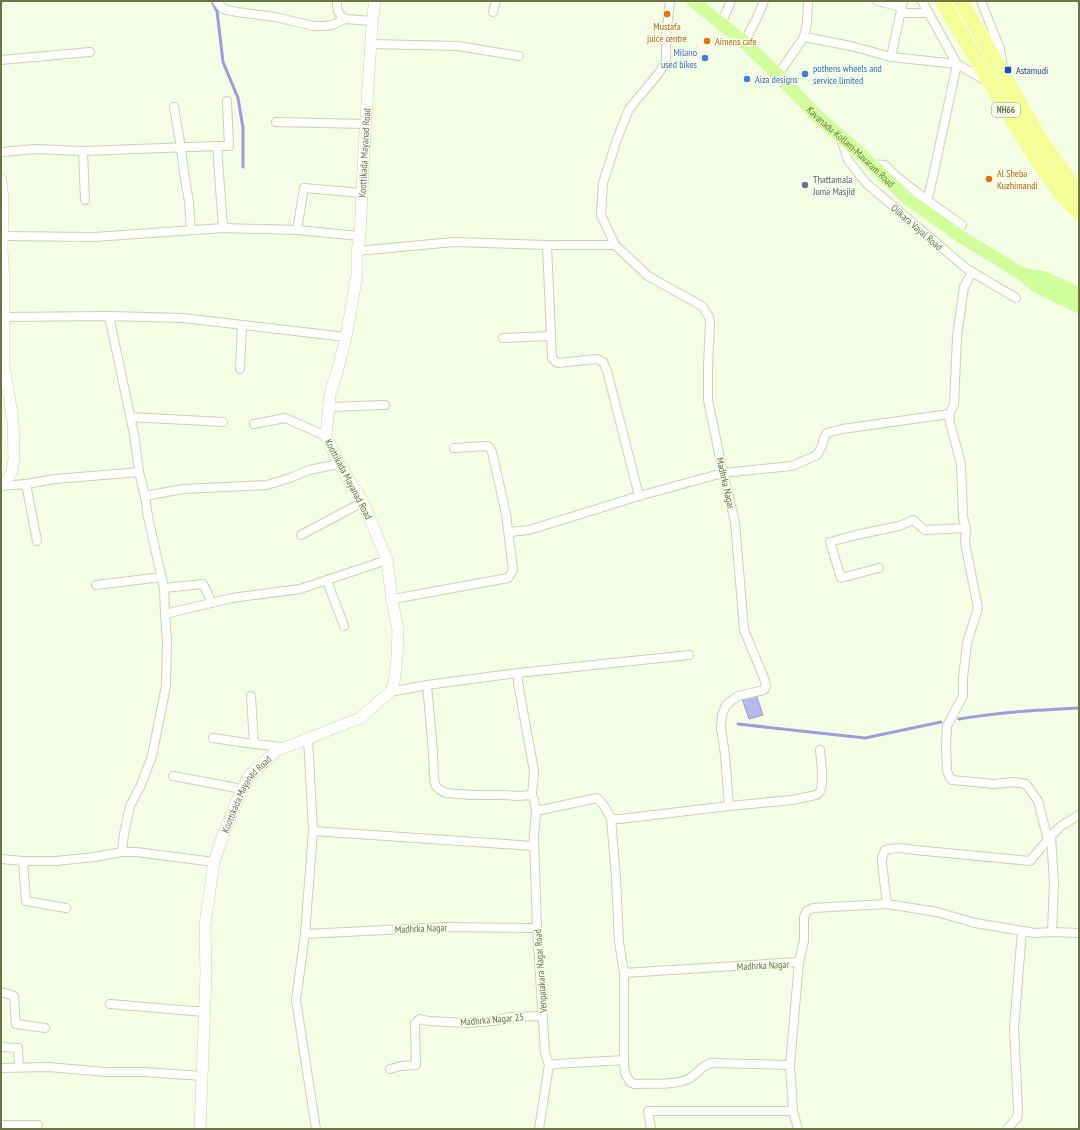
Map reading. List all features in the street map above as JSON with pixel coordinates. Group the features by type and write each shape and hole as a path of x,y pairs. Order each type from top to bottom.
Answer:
{"highway":[{"name":"NH66","path":"942,1 1040,165 1060,193 1079,213"},
{"name":"NH66","path":"961,1 1039,137 1079,194"}],"main road":[{"name":"Koottikada Mayanad Road","path":"200,1129 206,975 205,924 214,862 223,835 242,789 250,775 276,751 360,718 390,692 394,683 398,630 392,600 387,560 363,502 339,464 326,436 330,394 346,337 357,275 365,124 372,44 372,21 375,1"},
{"name":"Kavanadu-Kollam-Mavaram Road","path":"693,1 744,42 817,116 909,200 963,238 1022,274 1037,286 1079,307"},
{"path":"1,180 3,201 1,236 3,366 13,420 14,459 12,472 6,481 1,485"},
{"name":"Kavanadu-Kollam-Mavaram Road","path":"1022,274 1045,278 1079,294"}],"street":[{"path":"217,1 223,9 275,17 314,26 332,25 345,19 372,21"},
{"path":"337,1 339,15 345,19"},
{"path":"493,12 496,1"},
{"path":"358,252 454,242 546,245 615,245 601,215 603,183 617,139 629,109 659,73 666,61 666,38 670,1"},
{"path":"721,24 731,1"},
{"path":"744,42 764,1"},
{"path":"778,75 804,37 807,23 808,1"},
{"path":"877,1 928,13"},
{"path":"922,1 957,64 927,200"},
{"path":"981,1 1000,49 1005,78"},
{"path":"891,57 902,7"},
{"path":"804,37 851,46 891,57 957,64 991,84"},
{"path":"372,44 458,46 519,56"},
{"path":"1,60 90,52"},
{"path":"1,152 35,149 83,151 229,146 226,101"},
{"path":"174,107 189,202 191,230"},
{"path":"276,122 365,124"},
{"name":"Olikara Vayal Road","path":"840,136 848,160 866,183 967,269 1016,298"},
{"path":"217,146 223,228"},
{"path":"83,151 85,200"},
{"path":"870,164 885,165 927,200 962,225"},
{"path":"298,230 304,188 362,193"},
{"path":"1,236 94,237 223,228 298,230 360,236"},
{"path":"546,245 552,358 556,362 597,359 603,362 607,371 639,496"},
{"name":"Madhrka Nagar","path":"615,245 648,276 702,306 709,317 708,400 735,522 744,630 766,686 764,690 738,696 726,705 722,715 721,728 730,806"},
{"path":"972,272 964,287 956,337 954,404 949,414 961,464 963,517 966,528 965,543 978,608 968,643 963,678 963,696 947,726 947,770 952,780 994,784 1014,782 1026,784 1038,801 1049,838 1054,883 1052,932"},
{"path":"3,317 109,316 183,318 346,337"},
{"path":"109,316 130,417 148,517 164,588 167,640 166,686 152,756 141,785 130,806 122,852"},
{"path":"240,370 242,325"},
{"path":"503,338 551,336"},
{"path":"329,407 385,405"},
{"path":"509,532 528,530 639,496 723,473 792,466 817,455 827,433 842,429 949,414"},
{"path":"130,417 222,422"},
{"path":"254,424 285,418 326,436"},
{"path":"392,600 508,578 513,570 506,514 492,452 487,446 454,448"},
{"path":"145,496 183,489 267,485 309,470 339,464"},
{"path":"1,485 26,484 55,479 139,472"},
{"path":"26,484 37,542"},
{"path":"301,535 363,502"},
{"path":"879,568 841,578 830,542 899,526 914,520 925,530 966,528"},
{"path":"165,614 232,598 300,589 387,560"},
{"path":"96,585 162,577"},
{"path":"327,580 344,626"},
{"path":"164,588 203,584 212,603"},
{"path":"390,692 427,685 518,673 689,655"},
{"path":"518,673 518,683 534,771 532,795 536,811 597,798 611,818 620,942 624,973 624,1060 627,1078 634,1084 673,1083 694,1076 702,1067 711,1063 790,1065"},
{"path":"427,685 434,752 434,780 436,786 446,793 471,795 532,795"},
{"path":"251,696 254,744"},
{"path":"213,738 286,747"},
{"path":"308,738 313,830 305,934 296,1000 316,1129"},
{"path":"611,818 620,819 792,800 816,795 821,787 822,768 820,750"},
{"path":"173,776 242,789"},
{"name":"Venpalakara Nagar Road","path":"536,811 534,846 537,928 545,1053 549,1065 539,1129"},
{"path":"887,904 882,863 885,850 903,848 1030,861 1061,826 1079,815"},
{"path":"313,830 534,846"},
{"path":"1,859 56,861 122,852 136,852 214,862"},
{"path":"23,861 26,901 66,908"},
{"path":"799,962 804,941 804,917 807,910 813,908 887,904 937,912 975,923 1035,933 1079,933"},
{"name":"Madhrka Nagar","path":"305,934 446,926 537,928"},
{"path":"1007,1129 1017,1118 1018,1110 1014,1028 1022,931"},
{"name":"Madhrka Nagar","path":"624,973 799,962 790,1065 793,1111 798,1129"},
{"path":"1,992 14,996 16,1024 45,1028"},
{"path":"110,1004 205,1012"},
{"name":"Madhrka Nagar 25","path":"390,1069 401,1066 416,1065 415,1023 420,1019 428,1021 468,1023 493,1021 510,1017 542,1016"},
{"path":"1,1047 18,1048 19,1067"},
{"path":"549,1065 624,1060"},
{"path":"1,1068 48,1067 106,1072 144,1072 202,1076"},
{"path":"651,1129 648,1111 793,1111"},
{"path":"1,1125 38,1126"}],"water":[{"path":"756,694 763,715 749,719 742,699"}],"waterway":[{"path":"212,1 217,11 223,62 238,98 243,128 243,167"},
{"path":"959,719 1004,713 1079,708"},
{"path":"738,724 865,738 941,722"}],"place":[{"name":"Mustafa juice centre","path":"667,14"},
{"name":"Aimens cafe","path":"707,41"},
{"name":"Milano used bikes","path":"705,58"},
{"name":"Astamudi","path":"1008,70"},
{"name":"pothens wheels and service limited","path":"805,74"},
{"name":"Aiza designs","path":"747,79"},
{"name":"Al Sheba Kuzhimandi","path":"989,179"},
{"name":"Thattamala Juma Masjid","path":"805,185"}]}
